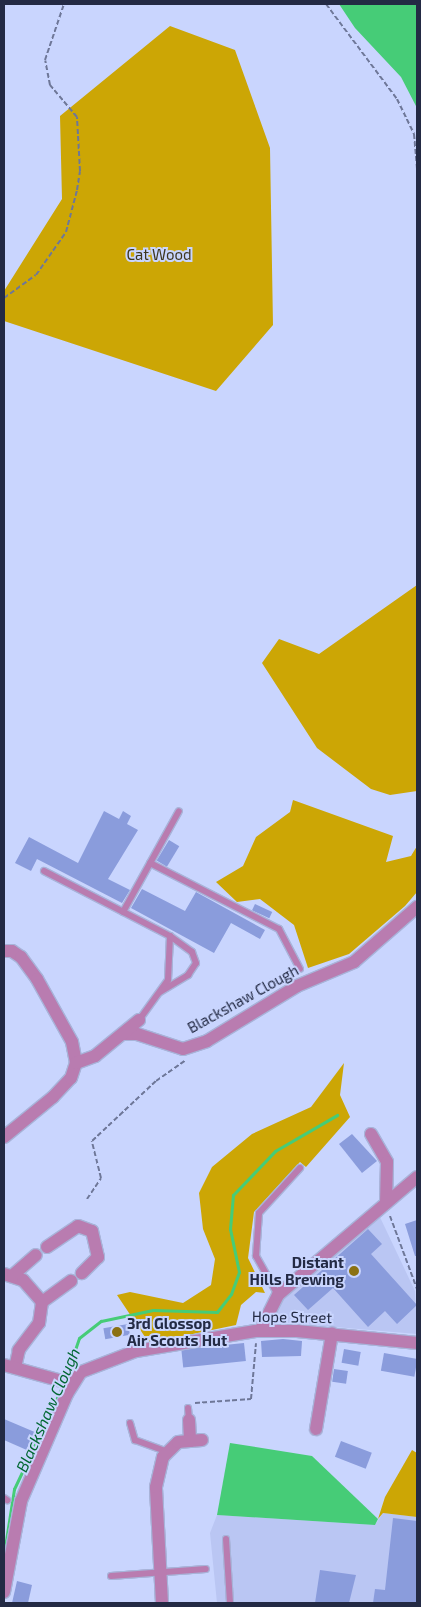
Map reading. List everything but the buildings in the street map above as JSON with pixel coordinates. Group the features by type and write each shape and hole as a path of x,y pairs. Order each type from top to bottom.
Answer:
{"street":[{"name":"Blackshaw Clough","path":"124,1034 137,1034 183,1050 207,1041 297,986 354,962 417,908"},
{"path":"4,951 12,950 20,957 41,985 72,1042 76,1062 71,1078 53,1097 4,1137"},
{"path":"76,1062 95,1056 139,1020"},
{"path":"371,1134 387,1162 386,1203"},
{"path":"257,1331 278,1295 417,1177"},
{"path":"47,1247 78,1226 92,1231 98,1256 82,1273"},
{"path":"4,1592 22,1501 67,1382 9,1366 40,1324 42,1302 31,1286 8,1275 36,1255"},
{"path":"42,1302 71,1281"},
{"name":"Hope Street","path":"67,1382 81,1372 136,1351 257,1331 332,1333 417,1342"},
{"path":"316,1429 332,1333"},
{"path":"162,1603 156,1487 166,1451 178,1442 196,1441 188,1414"}],"lane":[{"path":"123,912 179,811"},
{"path":"150,863 279,929 300,969"},
{"path":"44,871 170,936 192,952 196,963 188,975 160,992"},
{"path":"139,1020 168,980 170,936"},
{"path":"278,1295 256,1256 259,1212 300,1168"},
{"path":"130,1423 135,1440 166,1451"},
{"path":"226,1539 230,1603"},
{"path":"111,1576 206,1570"}],"path":[{"path":"4,298 36,275 66,232 77,190 80,171 77,116 50,84 45,60 64,4"},
{"path":"326,4 397,99 414,134 417,171"},
{"path":"87,1199 101,1178 92,1141 156,1081 190,1057"},
{"path":"386,1203 417,1289"},
{"path":"188,1414 188,1404 251,1400 257,1331"}],"shaded area":[{"path":"339,4 417,4 417,108 401,77 355,28"},
{"path":"378,1213 415,1291 417,1334 277,1322 275,1313 288,1291"},
{"path":"230,1443 312,1456 378,1519 375,1525 217,1515"},
{"path":"383,1513 417,1517 417,1603 217,1603 210,1533 217,1515 375,1525"}],"green space":[{"name":"Cat Wood","path":"170,26 235,50 270,148 273,325 216,391 4,321 4,291 62,199 60,116"},
{"path":"417,585 417,791 390,795 371,789 317,748 262,663 279,639 319,654"},
{"path":"293,800 393,836 386,862 411,856 417,846 417,892 405,906 349,954 308,968 294,925 260,899 237,902 216,882 243,866 256,837 290,812"},
{"path":"344,1063 340,1095 350,1117 306,1167 300,1162 254,1212 248,1258 265,1293 256,1292 241,1305 236,1325 149,1343 117,1295 130,1292 183,1303 211,1285 215,1259 203,1229 199,1193 212,1167 252,1134 311,1107"},
{"path":"412,1450 417,1453 417,1517 383,1513 378,1519 385,1497"}],"waterway":[{"name":"Blackshaw Clough","path":"65,1379 79,1338 101,1321 153,1310 217,1312 231,1294 239,1272 230,1229 233,1195 275,1151 337,1115"},
{"name":"Blackshaw Clough","path":"4,1553 14,1489 63,1385"}],"place":[{"name":"Distant Hills Brewing","path":"354,1271"},
{"name":"3rd Glossop Air Scouts Hut","path":"117,1332"}]}
